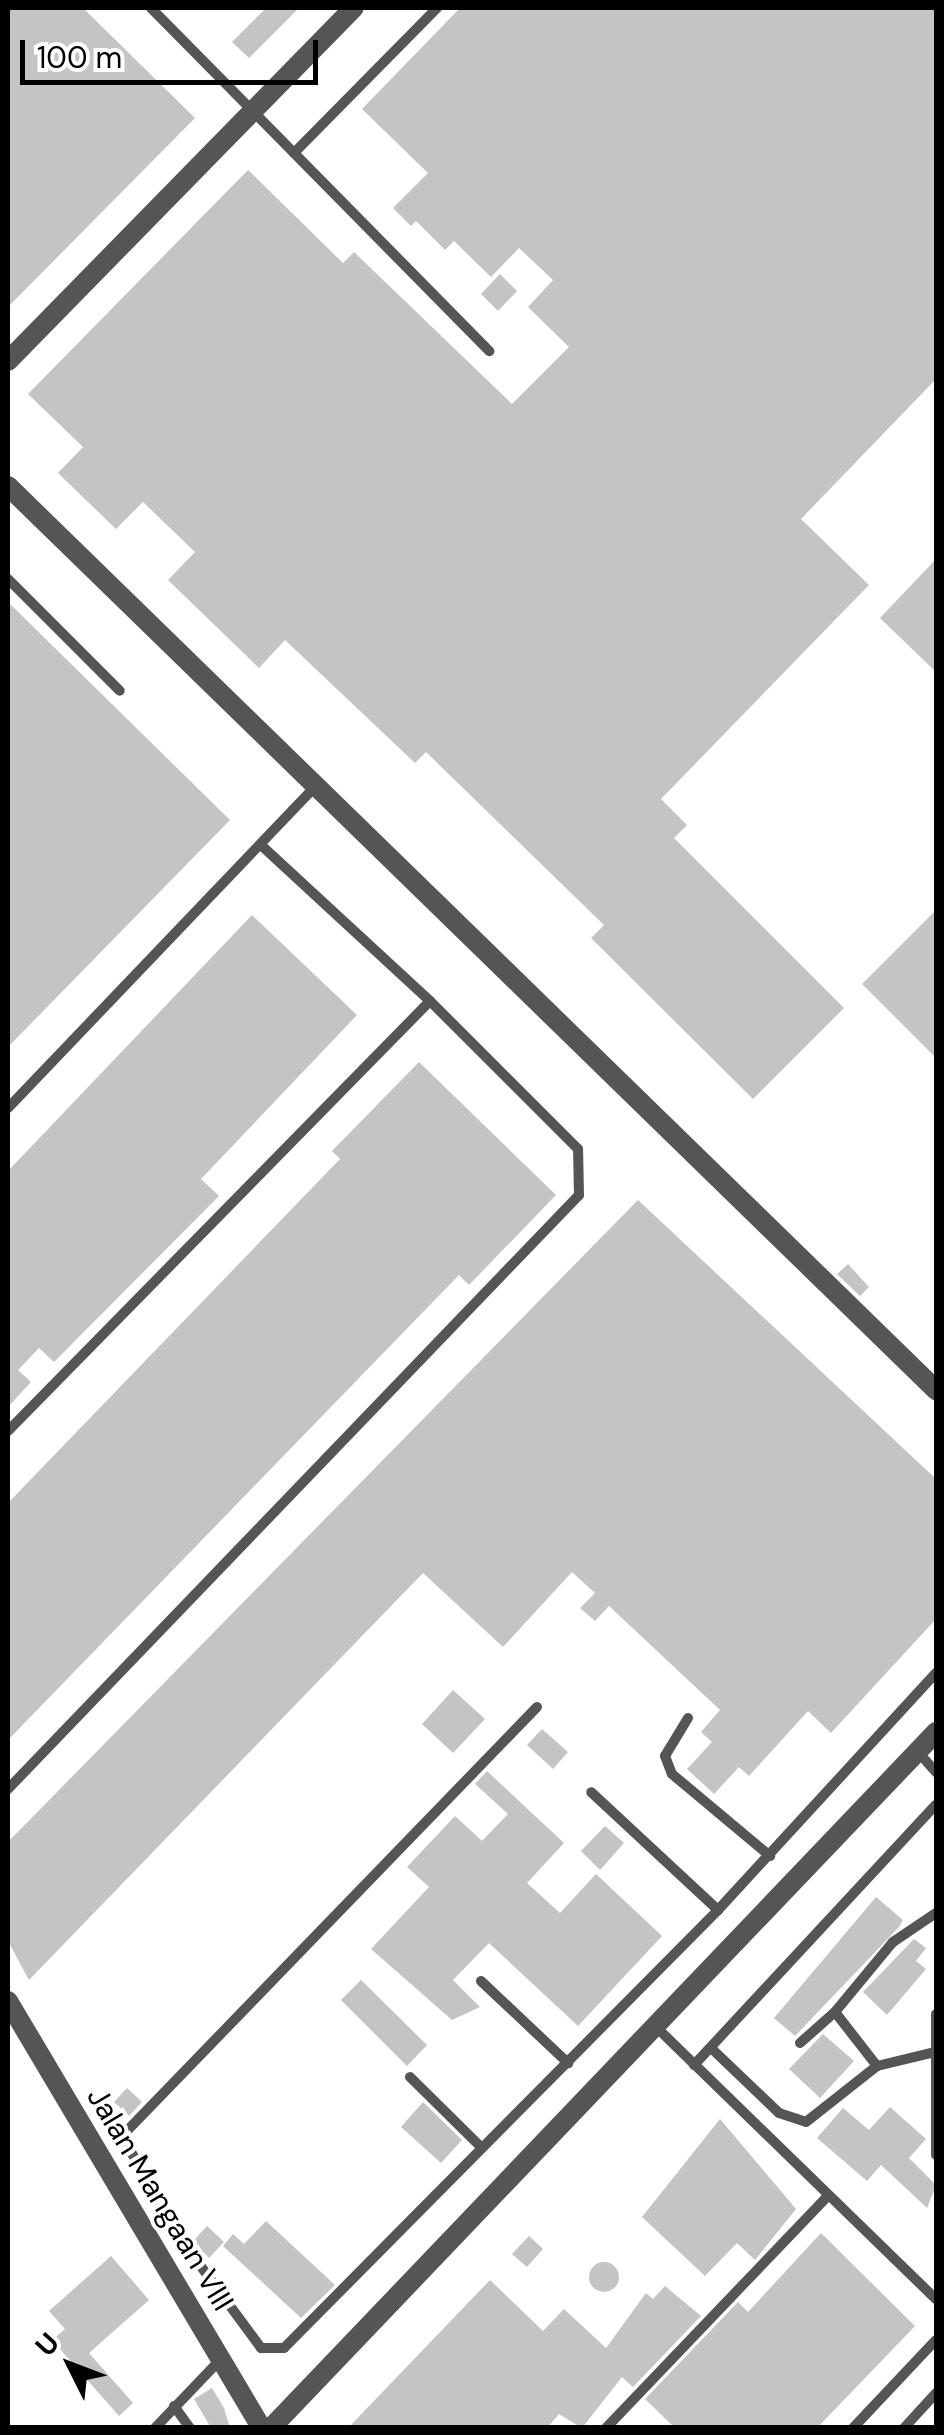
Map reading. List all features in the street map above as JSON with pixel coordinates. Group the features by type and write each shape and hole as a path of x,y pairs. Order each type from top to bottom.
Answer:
{"street":[{"path":"8,361 354,8"},
{"path":"8,486 936,1390"},
{"path":"272,2428 652,2023 936,1732"},
{"name":"Jalan Mangaan VIII","path":"8,2001 262,2428"}],"lane":[{"path":"151,8 490,351"},
{"path":"294,153 437,8"},
{"path":"8,579 120,691"},
{"path":"8,1108 316,786"},
{"path":"8,1789 579,1195 578,1149 430,1001 262,846"},
{"path":"8,1431 430,1001"},
{"path":"537,1707 122,2136 180,2238 270,2352 568,2063 770,1856 936,1673"},
{"path":"688,1718 666,1756 672,1774 770,1856"},
{"path":"917,1751 936,1772"},
{"path":"591,1792 718,1910"},
{"path":"694,2066 936,1805"},
{"path":"800,2043 835,2012 894,1942 936,1913"},
{"path":"481,1981 568,2063"},
{"path":"835,2012 877,2066"},
{"path":"936,2014 931,2054 936,2155"},
{"path":"652,2023 936,2299"},
{"path":"711,2048 779,2112 806,2122 877,2066 931,2054"},
{"path":"410,2077 481,2147"},
{"path":"606,2428 828,2196"},
{"path":"854,2428 934,2348"},
{"path":"155,2428 220,2360"},
{"path":"904,2428 936,2393"},
{"path":"174,2406 190,2428"}],"building":[{"path":"8,8 83,8 195,118 8,307"},
{"path":"266,8 299,8 249,58 232,42"},
{"path":"460,8 936,8 936,379 801,519 869,585 661,799 687,825 674,838 844,1008 753,1099 591,938 604,925 426,752 415,763 285,640 259,668 168,580 195,552 143,502 116,529 58,473 83,447 28,394 248,170 343,263 354,252 512,404 569,347 528,307 553,280 519,248 491,277 454,241 445,250 416,221 411,226 393,208 428,173 362,109"},
{"path":"500,274 517,291 498,311 481,294"},
{"path":"936,559 936,672 880,618"},
{"path":"8,602 230,820 8,1047"},
{"path":"936,910 936,1058 862,984"},
{"path":"252,915 357,1015 201,1179 219,1196 54,1362 39,1348 18,1370 31,1382 8,1407 8,1171"},
{"path":"419,1062 556,1195 469,1285 459,1275 8,1740 8,1503 340,1159 332,1151"},
{"path":"638,1200 936,1479 936,1619 831,1733 808,1711 749,1776 739,1767 714,1794 687,1769 712,1742 701,1732 720,1710 609,1606 595,1621 580,1608 595,1593 572,1572 503,1647 423,1573 29,1980 8,1941 8,1842"},
{"path":"848,1264 869,1287 860,1296 837,1274"},
{"path":"453,1690 485,1719 453,1753 422,1724"},
{"path":"542,1729 568,1752 553,1769 527,1745"},
{"path":"487,1771 564,1843 527,1883 560,1913 596,1874 662,1936 578,2026 489,1943 453,1980 480,2007 452,2020 371,1949 429,1887 407,1867 455,1816 482,1841 508,1814 475,1784"},
{"path":"605,1826 624,1843 600,1870 581,1851"},
{"path":"876,1897 903,1920 899,1927 795,2036 774,2018"},
{"path":"914,1939 926,1948 916,1961 926,1969 887,2015 863,1992"},
{"path":"361,1980 427,2045 407,2066 341,2000"},
{"path":"823,2034 854,2061 820,2098 789,2069"},
{"path":"127,2088 142,2102 129,2116 114,2102"},
{"path":"423,2102 462,2140 441,2163 401,2127"},
{"path":"890,2107 926,2139 909,2158 936,2185 927,2208 881,2165 867,2181 817,2138 843,2108 869,2130"},
{"path":"720,2119 796,2209 755,2260 737,2243 705,2276 642,2217"},
{"path":"266,2221 335,2285 301,2318 223,2246 233,2234 244,2244"},
{"path":"207,2226 224,2242 209,2258 193,2241"},
{"path":"821,2233 915,2326 817,2428 675,2428 645,2399 738,2302 748,2312"},
{"path":"529,2236 543,2249 527,2267 512,2254"},
{"path":"111,2256 149,2300 89,2353 133,2403 119,2416 52,2340 65,2329 49,2311"},
{"path":"604,2262 615,2266 619,2277 615,2288 604,2292 593,2288 589,2277 593,2266"},
{"path":"490,2280 543,2331 564,2309 606,2348 646,2293 653,2299 665,2286 701,2316 633,2387 622,2377 582,2428 559,2414 547,2428 348,2428"},
{"path":"212,2388 230,2428 211,2428 194,2399"}]}
